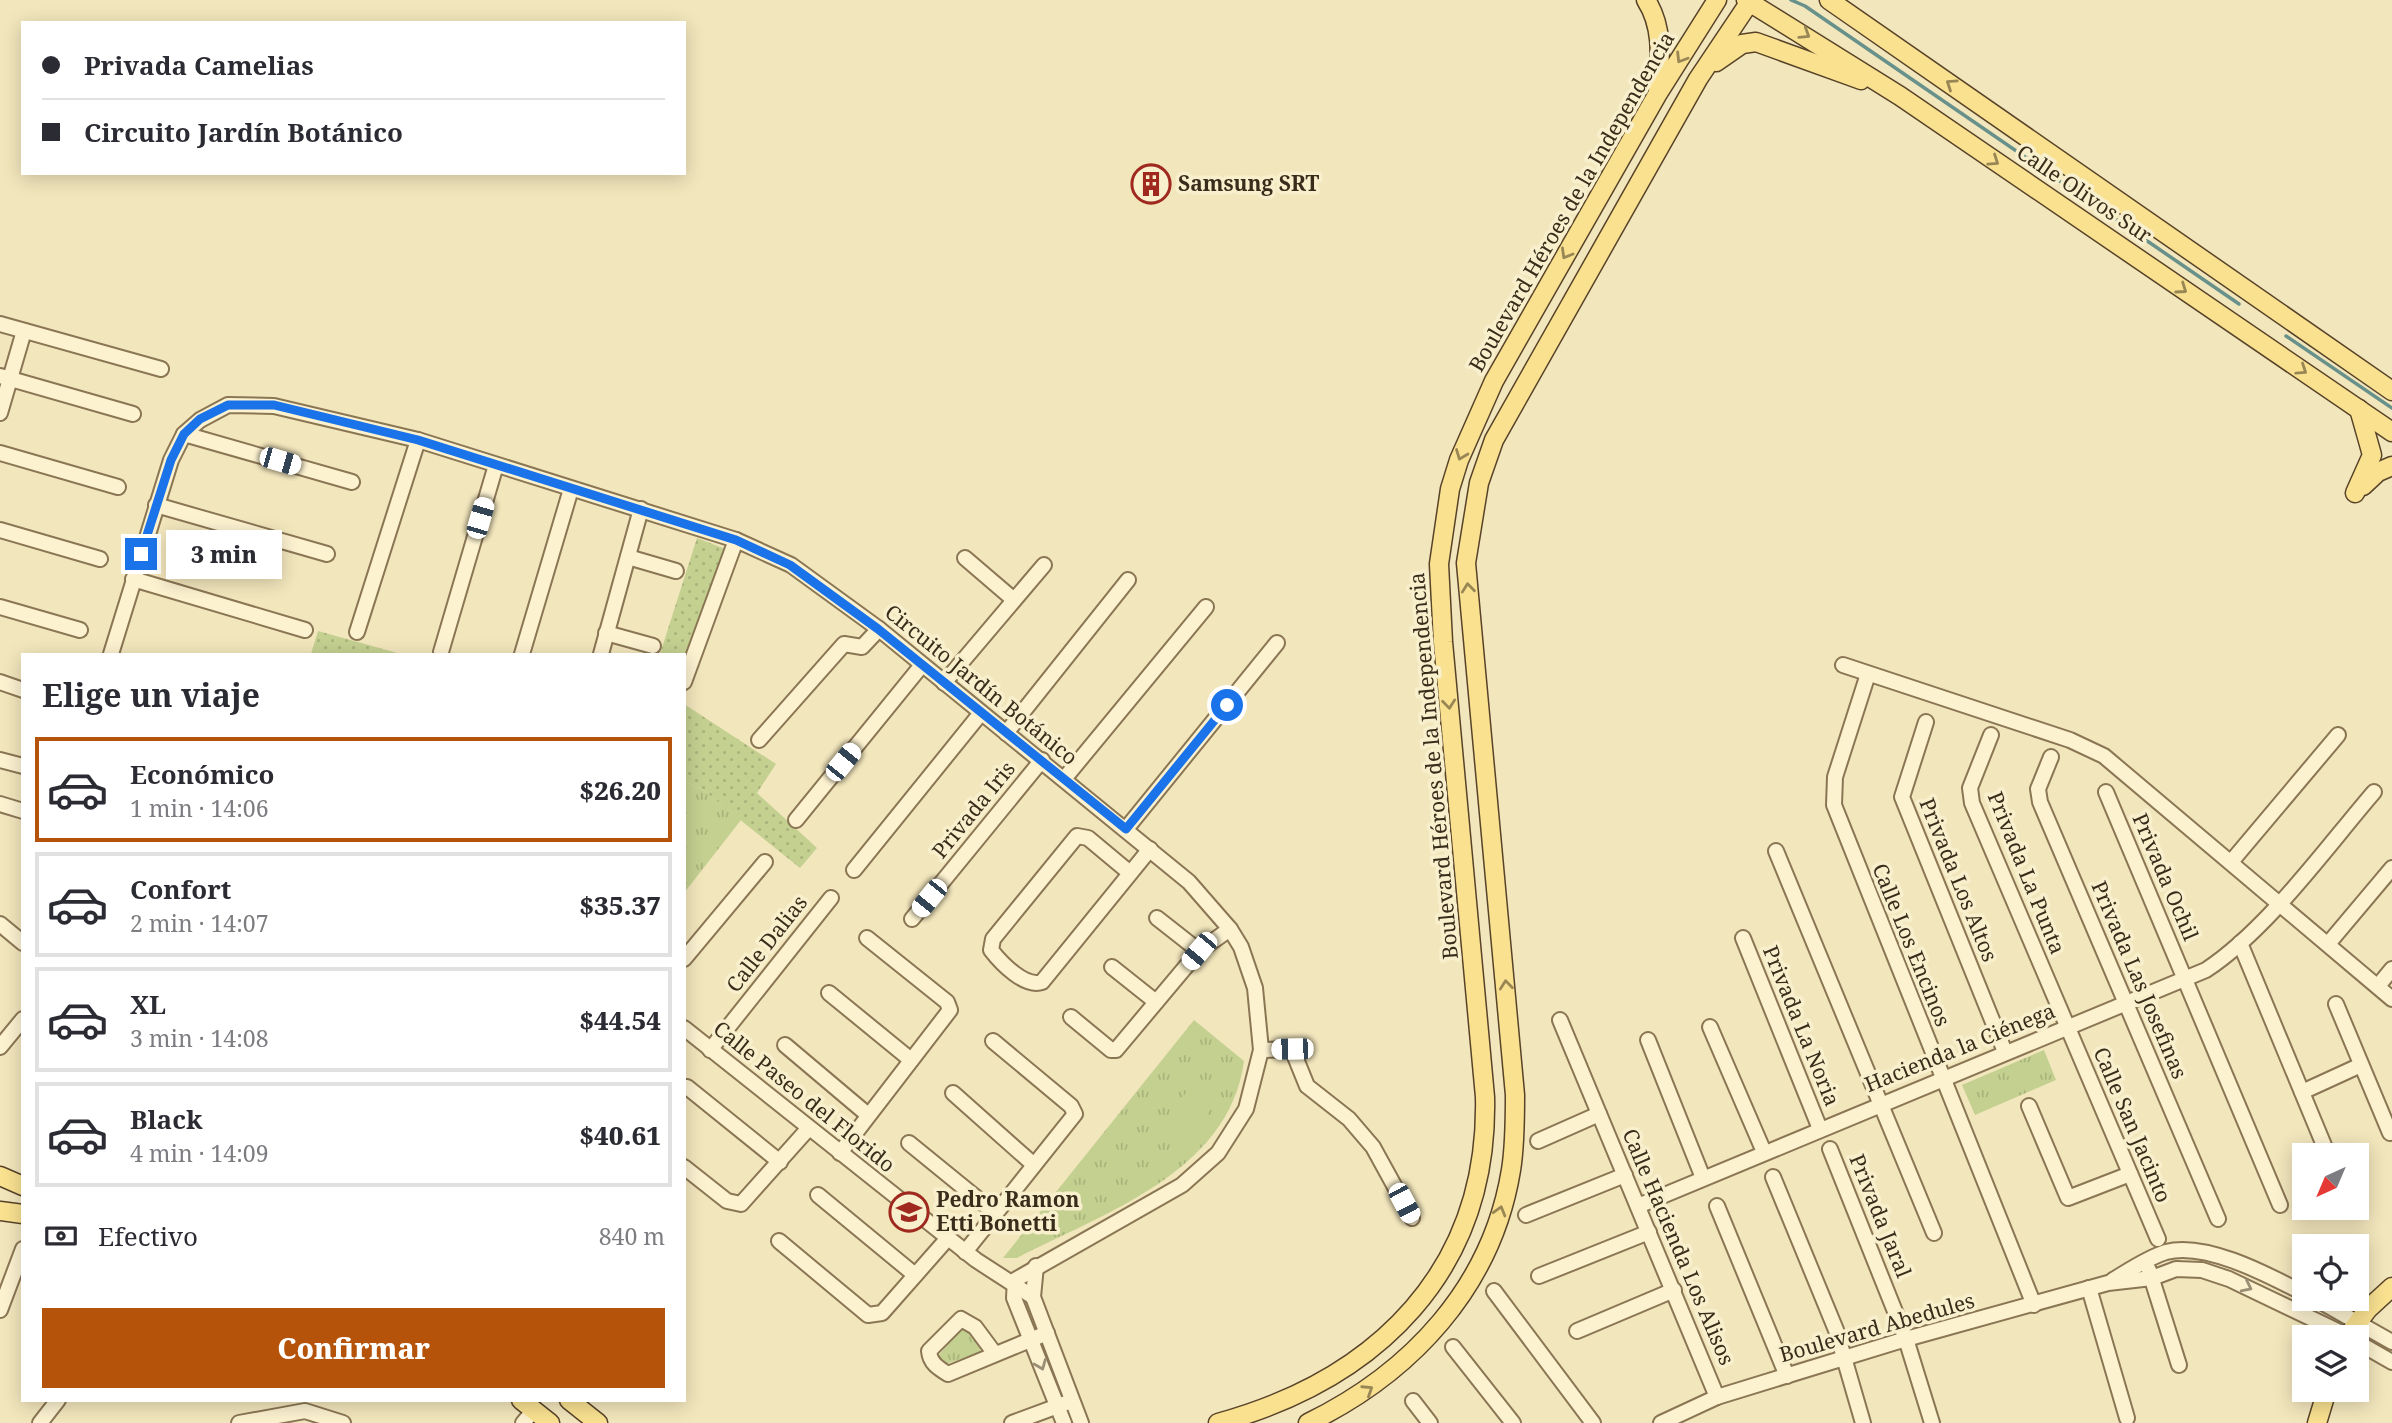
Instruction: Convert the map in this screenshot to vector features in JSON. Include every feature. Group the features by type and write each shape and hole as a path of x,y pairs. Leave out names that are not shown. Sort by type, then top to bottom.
{"main road":[{"path":"1646,0 1657,23 1660,45 1657,95"},
{"name":"Boulevard Héroes de la Independencia","path":"1218,1423 1272,1407 1308,1392 1371,1350 1401,1322 1429,1287 1469,1213 1480,1175 1486,1133 1485,1097 1443,642 1439,564 1450,489 1475,421 1528,321 1657,95 1717,0"},
{"name":"Calle Olivos Sur","path":"1829,0 2392,391"},
{"path":"1308,1423 1377,1385 1412,1355 1452,1311 1474,1276 1493,1234 1511,1171 1516,1095 1466,563 1479,483 1494,440 1698,79 1749,1"},
{"name":"Calle Olivos Sur","path":"1749,1 1900,96 2392,432"},
{"path":"1698,79 1729,51 1742,44 1756,43 1900,96"},
{"path":"2358,409 2372,455 2389,466 2355,494 2372,455"},
{"path":"1439,564 1454,612 1463,618 1472,619"},
{"path":"0,1176 21,1187"},
{"path":"0,1187 21,1188"},
{"path":"0,1211 21,1214"},
{"path":"2360,1325 2392,1287"},
{"path":"572,1402 598,1423"},
{"path":"2317,1423 2324,1402"},
{"path":"526,1411 550,1423"}],"street":[{"path":"0,324 161,369"},
{"path":"0,413 5,377 24,331"},
{"path":"5,377 132,414"},
{"name":"Circuito Jardín Botánico","path":"117,653 133,579 171,460 184,434 200,419 228,405 274,405 418,440 736,540 790,565 878,629 1189,882 1230,929 1241,947 1255,988 1261,1050 1246,1109 1218,1153 1203,1169 1157,1201 1019,1275 1012,1285"},
{"path":"184,434 352,482"},
{"path":"357,632 418,440"},
{"path":"0,453 118,488"},
{"path":"441,652 496,465"},
{"path":"522,653 571,489"},
{"path":"156,506 327,554"},
{"path":"601,653 641,509"},
{"path":"0,530 100,559"},
{"path":"686,677 736,540"},
{"path":"628,557 676,570"},
{"path":"965,558 1014,600"},
{"path":"944,683 1044,565"},
{"path":"133,579 305,629"},
{"path":"1006,733 1128,580"},
{"path":"0,607 80,630"},
{"path":"1064,779 1206,607"},
{"path":"759,740 844,644 862,647 878,629"},
{"path":"606,633 653,646"},
{"path":"1126,829 1277,643"},
{"path":"796,820 922,665"},
{"path":"1843,665 2087,747 2119,767 2392,999"},
{"name":"Calle Los Encinos","path":"1868,674 1835,777 1834,804 2034,1305"},
{"path":"0,682 21,689"},
{"path":"854,870 981,713"},
{"name":"Privada Los Altos","path":"1926,722 1902,797 2005,1052"},
{"name":"Privada La Punta","path":"1991,735 1972,781 1970,796 2068,1026"},
{"path":"2231,862 2338,735"},
{"name":"Privada Las Josefinas","path":"2051,757 2038,789 2040,802 2218,1219"},
{"path":"0,760 21,765"},
{"name":"Privada Iris","path":"912,919 1042,760"},
{"name":"Privada Ochil","path":"2106,792 2280,1205"},
{"name":"Hacienda la Ciénega","path":"1638,1206 2206,970 2240,943 2374,792"},
{"path":"0,804 21,810"},
{"path":"1130,873 1080,834 990,944 994,954 1023,978 1038,984 1150,849"},
{"path":"1776,850 1934,1233"},
{"path":"686,957 765,862"},
{"path":"2328,944 2392,868"},
{"name":"Calle Dalias","path":"710,1050 831,898"},
{"path":"1157,918 1199,951"},
{"path":"1,926 21,941"},
{"path":"1071,1017 1111,1050 1116,1050 1199,951 1230,929"},
{"path":"839,1153 950,1008 867,938"},
{"name":"Privada La Noria","path":"1744,938 1820,1129"},
{"path":"2240,943 2323,1143"},
{"path":"1112,967 1156,1002"},
{"path":"2378,986 2392,969"},
{"path":"829,993 911,1060"},
{"path":"2336,1004 2390,1133"},
{"name":"Calle Hacienda Los Alisos","path":"1560,1020 1717,1397"},
{"path":"0,1047 21,1021"},
{"name":"Calle San Jacinto","path":"2068,1026 2158,1239"},
{"path":"1710,1027 1764,1152"},
{"name":"Calle Paseo del Florido","path":"686,1030 965,1252 1033,1297"},
{"path":"1648,1040 1703,1178"},
{"path":"965,1252 1075,1111 993,1041"},
{"path":"785,1045 868,1115"},
{"path":"1261,1050 1292,1049 1307,1086 1349,1119 1373,1147 1412,1218"},
{"path":"2302,1092 2361,1065"},
{"path":"687,1087 780,1162"},
{"path":"953,1093 1034,1165"},
{"path":"2029,1106 2068,1198 2130,1174"},
{"path":"1538,1140 1599,1114"},
{"path":"686,1168 735,1205 741,1204 808,1129"},
{"path":"909,1143 995,1213"},
{"name":"Privada Jaral","path":"1830,1149 1906,1339 1932,1423"},
{"path":"1526,1215 1625,1174"},
{"path":"1773,1177 1829,1309 1863,1423"},
{"path":"818,1195 915,1275"},
{"path":"1717,1206 1787,1376"},
{"path":"1539,1276 1649,1232"},
{"path":"779,1241 868,1314 875,1316 882,1313 948,1238"},
{"name":"Boulevard Abedules","path":"2109,1283 2146,1261 2176,1250 2214,1255 2250,1266 2292,1287"},
{"path":"0,1310 21,1254"},
{"path":"2146,1261 2179,1365"},
{"path":"1036,1266 1033,1297 1081,1423"},
{"name":"Boulevard Abedules","path":"1661,1423 1717,1397 1906,1339 2089,1288 2152,1278 2176,1269 2202,1270 2229,1279 2332,1325"},
{"path":"1012,1285 1014,1298 1064,1423"},
{"path":"2089,1288 2127,1418"},
{"path":"1577,1331 1674,1290"},
{"path":"1494,1291 1593,1423"},
{"path":"2328,1311 2342,1325"},
{"path":"995,1354 975,1327 961,1319 929,1351 937,1368 948,1374 1047,1333"},
{"path":"2369,1337 2392,1342"},
{"path":"2369,1346 2392,1362"},
{"path":"1453,1347 1513,1423"},
{"path":"1012,1423 1074,1401"},
{"path":"1413,1401 1430,1423"},
{"path":"40,1423 56,1402"},
{"path":"239,1423 305,1411 343,1423"}],"green space":[{"path":"697,538 728,550 686,691 686,653 660,653"},
{"path":"318,631 397,653 311,653"},
{"path":"686,705 776,764 757,793 817,848 800,868 703,790 686,782"},
{"path":"686,782 703,790 741,820 686,890"},
{"path":"1194,1020 1244,1061 1233,1100 1214,1133 1188,1161 1157,1185 1087,1224 1017,1258 1003,1258"},
{"path":"2044,1050 2056,1080 1975,1115 1962,1085"},
{"path":"2026,1064 2035,1083 2016,1092 2007,1073"},
{"path":"1193,1084 1216,1103 1184,1141 1162,1123"},
{"path":"964,1325 977,1340 981,1352 943,1365 938,1356"}],"waterway":[{"path":"1791,0 1805,6 2239,304"},
{"path":"2286,336 2392,408"}],"place":[{"name":"Samsung SRT","path":"1151,184"},
{"name":"Pedro Ramon Etti Bonetti","path":"909,1212"}],"route":[{"path":"141,554 171,460 184,434 200,419 228,405 274,405 418,440 641,509 736,540 790,565 878,629 1126,829 1227,705"}]}
